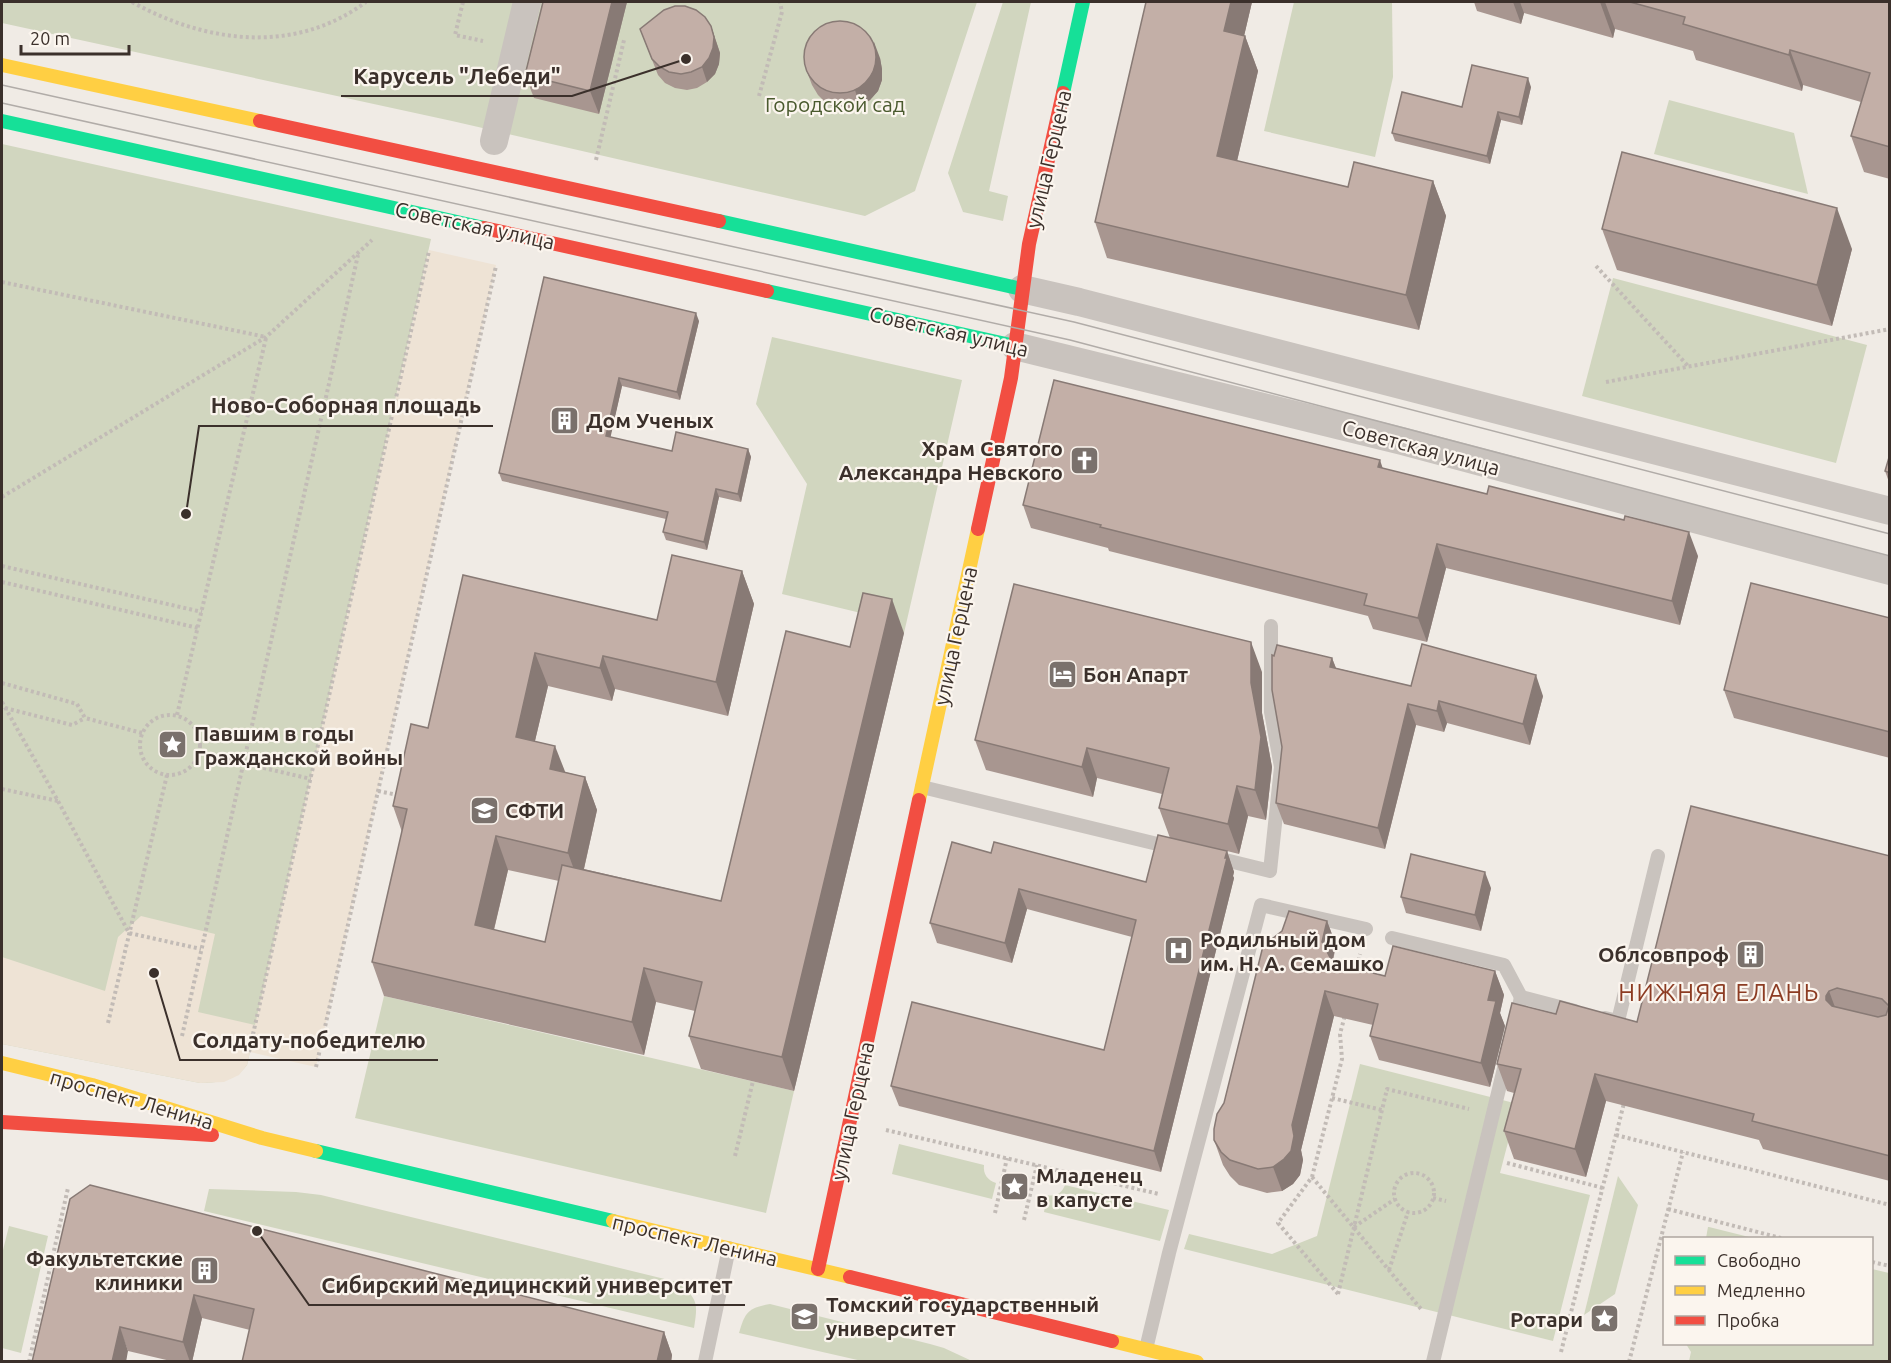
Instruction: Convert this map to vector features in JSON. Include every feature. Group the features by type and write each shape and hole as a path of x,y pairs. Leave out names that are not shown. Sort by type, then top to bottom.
{"street":[{"path":"494,141 527,2"},
{"name":"улица Герцена","path":"818,1269 1005,408 1033,226 1083,2"},
{"path":"2,65 488,170 1113,310 1890,511"},
{"name":"Советская улица","path":"2,121 1015,346 1402,441 1890,571"},
{"name":"проспект Ленина","path":"2,1063 93,1084 262,1138 818,1269 1197,1362"},
{"name":"проспект Ленина","path":"2,1122 262,1138"}],"lane":[{"path":"922,787 1270,871 1281,767 1271,712 1271,626"},
{"path":"1521,998 1617,1021 1658,856"},
{"path":"1146,1349 1261,905 1366,930"},
{"path":"1392,938 1504,965 1521,998 1514,1029"},
{"path":"1433,1362 1508,1051"},
{"path":"705,1362 729,1248"}],"path":[{"path":"132,2 154,14 189,27 228,35 260,37 288,36 320,28 366,2"},
{"path":"463,2 455,35 516,49"},
{"path":"759,96 782,12 780,2"},
{"path":"595,164 624,40"},
{"path":"2,497 266,337 375,238"},
{"path":"249,1052 429,250"},
{"path":"182,1036 358,255"},
{"path":"316,1067 496,265"},
{"path":"1596,266 1688,366"},
{"path":"2,282 266,337"},
{"path":"1606,382 1890,328"},
{"path":"177,715 266,337"},
{"path":"2,566 202,612"},
{"path":"2,582 198,628"},
{"path":"2,683 77,704 85,718"},
{"path":"2,702 129,933 201,949"},
{"path":"5,708 72,725 85,718 142,733"},
{"path":"169,714 186,719 198,734 200,743 195,762 188,770 178,774 158,773 150,768 140,752 139,742 142,733 152,719 169,714"},
{"path":"199,753 311,779"},
{"path":"108,1023 167,775"},
{"path":"2,789 58,801"},
{"path":"378,791 405,796"},
{"path":"1354,976 1366,930"},
{"path":"1346,1011 1340,1034 1342,1059 1312,1177 1278,1223 1338,1294 1387,1089 1493,1115"},
{"path":"735,1156 753,1081"},
{"path":"1332,1098 1382,1110"},
{"path":"1561,1353 1624,1102"},
{"path":"886,1130 1183,1199"},
{"path":"1616,1135 1890,1204"},
{"path":"1629,1362 1683,1152"},
{"path":"1483,1156 1603,1188"},
{"path":"995,1213 1007,1158"},
{"path":"1024,1220 1037,1165"},
{"path":"1417,1173 1429,1180 1434,1191 1430,1203 1421,1211 1408,1212 1395,1199 1395,1186 1404,1176 1417,1173"},
{"path":"1312,1177 1422,1310"},
{"path":"28,1362 68,1188"},
{"path":"1353,1227 1395,1199"},
{"path":"1668,1209 1773,1237"},
{"path":"1389,1271 1408,1212"},
{"path":"1873,1262 1890,1266"}],"green space":[{"name":"Городской сад","path":"2,2 977,2 915,191 865,216 452,121 2,23"},
{"path":"1003,2 1031,2 989,191 1008,196 1003,221 963,212 948,173"},
{"path":"1294,2 1392,2 1393,77 1375,157 1264,131"},
{"path":"1669,100 1794,133 1808,194 1654,154"},
{"path":"2,144 431,239 247,1065 237,1075 226,1080 200,1083 2,1044"},
{"path":"1613,278 1867,345 1836,463 1582,396"},
{"path":"772,337 962,380 904,633 898,631 890,620 782,594 807,484 756,404"},
{"path":"384,996 794,1091 766,1213 355,1118"},
{"path":"1360,1064 1518,1104 1500,1173 1590,1195 1553,1341 1184,1249 1189,1234 1272,1254 1317,1236"},
{"path":"899,1144 984,1165 986,1176 996,1183 992,1199 892,1174"},
{"path":"1618,1176 1638,1205 1615,1294 1584,1315"},
{"path":"1065,1185 1169,1210 1160,1241 1044,1212 1047,1195 1058,1194"},
{"path":"209,1189 321,1195 677,1282 693,1297 695,1302 694,1328 204,1211"},
{"path":"9,1226 48,1236 21,1353 2,1348 2,1254"},
{"path":"1709,1227 1749,1237 1706,1237"},
{"path":"1873,1269 1889,1273 1889,1361 1689,1361 1691,1352 1687,1345 1873,1345"},
{"path":"770,1304 930,1344 972,1361 862,1361 739,1333 743,1320 752,1309"}],"shaded area":[{"path":"429,250 496,265 316,1067 250,1052 247,1065 239,1075 224,1082 200,1083 2,1044 2,957 105,991 118,937 141,916 215,934 198,1012 255,1025"}],"building":[{"path":"543,2 612,2 590,91 525,75"},
{"path":"1146,2 1231,2 1224,31 1245,36 1217,156 1348,187 1354,162 1433,181 1406,295 1095,222"},
{"path":"1630,2 1890,2 1890,147 1851,136 1870,73 1790,50 1789,55 1683,24 1685,17"},
{"path":"675,6 685,6 696,10 705,17 714,37 709,58 702,67 681,74 669,72 652,59 640,29 664,10"},
{"path":"840,21 854,24 866,31 873,43 876,57 873,71 866,83 854,90 840,93 826,90 814,83 807,71 804,57 807,43 814,31 826,24"},
{"path":"1472,65 1528,78 1519,117 1498,112 1487,156 1392,133 1402,92 1462,107"},
{"path":"1622,152 1837,208 1817,285 1602,229"},
{"name":"Дом Ученых","path":"544,277 696,313 677,392 619,378 606,436 672,451 676,432 748,449 738,494 716,489 704,542 663,532 668,512 499,473"},
{"path":"1054,380 1380,460 1378,467 1487,494 1489,486 1624,520 1625,516 1689,532 1672,601 1437,544 1418,618 1364,605 1367,594 1100,527 1101,525 1023,505"},
{"path":"1890,454 1890,473 1885,471"},
{"path":"672,555 742,571 716,682 603,656 600,668 535,653 516,737 555,746 550,769 585,777 568,853 496,836 475,925 545,942 562,865 721,901 786,631 850,647 863,593 892,599 782,1057 689,1036 702,982 644,968 632,1022 372,962 407,809 393,806 411,724 428,728 463,575 657,620"},
{"path":"1751,583 1890,618 1890,732 1724,690"},
{"path":"1014,584 1251,642 1251,683 1261,737 1255,790 1237,786 1228,824 1159,808 1169,768 1087,748 1082,767 975,740"},
{"path":"1422,644 1536,675 1523,724 1439,701 1437,711 1408,704 1378,828 1276,803 1282,747 1272,690 1272,655 1274,656 1277,645 1332,658 1330,667 1411,686"},
{"path":"1691,806 1890,856 1890,1156 1752,1121 1754,1114 1595,1074 1575,1149 1504,1131 1521,1069 1497,1064 1512,1003 1556,1014 1560,1001 1637,1022","holes":["1837,988 1882,999 1889,1006 1886,1015 1878,1017 1832,1006 1826,1000 1826,996 1829,991"]},
{"name":"Родильный дом им. Н. А. Семашко","path":"1158,835 1227,851 1225,858 1227,858 1154,1151 891,1086 912,1002 1104,1050 1136,920 1019,889 1005,943 930,923 952,842 991,853 994,842 1146,882"},
{"path":"1411,854 1485,872 1475,915 1401,897"},
{"path":"1289,911 1327,921 1322,942 1333,963 1385,976 1393,946 1495,971 1488,1000 1496,1001 1481,1063 1370,1036 1378,1004 1325,991 1292,1125 1294,1136 1291,1151 1273,1167 1258,1169 1230,1160 1221,1152 1214,1140 1214,1129 1217,1114 1224,1103 1263,946 1282,931"},
{"name":"Факультетские клиники","path":"90,1185 664,1332 657,1362 242,1362 254,1309 194,1295 183,1342 120,1327 112,1362 32,1362 70,1199"}],"tram line":[{"path":"2,85 1074,322 1890,534"},
{"path":"2,103 1070,340 1890,556"}],"traffic: fast":[{"path":"1063,93 1083,2"},
{"path":"2,121 484,228"},
{"path":"719,221 1022,289"},
{"path":"767,291 1015,346"},
{"path":"316,1151 613,1221"}],"traffic: slow":[{"path":"2,65 260,121"},
{"path":"919,800 978,529"},
{"path":"2,1063 92,1085 262,1138 316,1151"},
{"path":"613,1221 850,1277"},
{"path":"1112,1341 1197,1362"}],"traffic: jam":[{"path":"978,529 1011,378 1029,244 1063,93"},
{"path":"260,121 719,221"},
{"path":"484,228 767,291"},
{"path":"818,1269 919,800"},
{"path":"2,1122 212,1135"},
{"path":"850,1277 1112,1341"}],"place":[{"name":"Карусель \"Лебеди\"","path":"686,59"},
{"name":"Дом Ученых","path":"565,420"},
{"name":"Храм Святого Александра Невского","path":"1084,460"},
{"name":"Ново-Соборная площадь","path":"186,514"},
{"name":"Бон Апарт","path":"1062,674"},
{"name":"Павшим в годы Гражданской войны","path":"173,745"},
{"name":"СФТИ","path":"484,810"},
{"name":"Родильный дом им. Н. А. Семашко","path":"1179,951"},
{"name":"Облсовпроф","path":"1750,954"},
{"name":"Солдату-победителю","path":"154,973"},
{"name":"Младенец в капусте","path":"1015,1187"},
{"name":"Сибирский медицинский университет","path":"257,1231"},
{"name":"Факультетские клиники","path":"204,1270"},
{"name":"Томский государственный университет","path":"805,1316"},
{"name":"Ротари","path":"1604,1319"}],"district":[{"name":"НИЖНЯЯ ЕЛАНЬ","path":"1719,992"}]}
